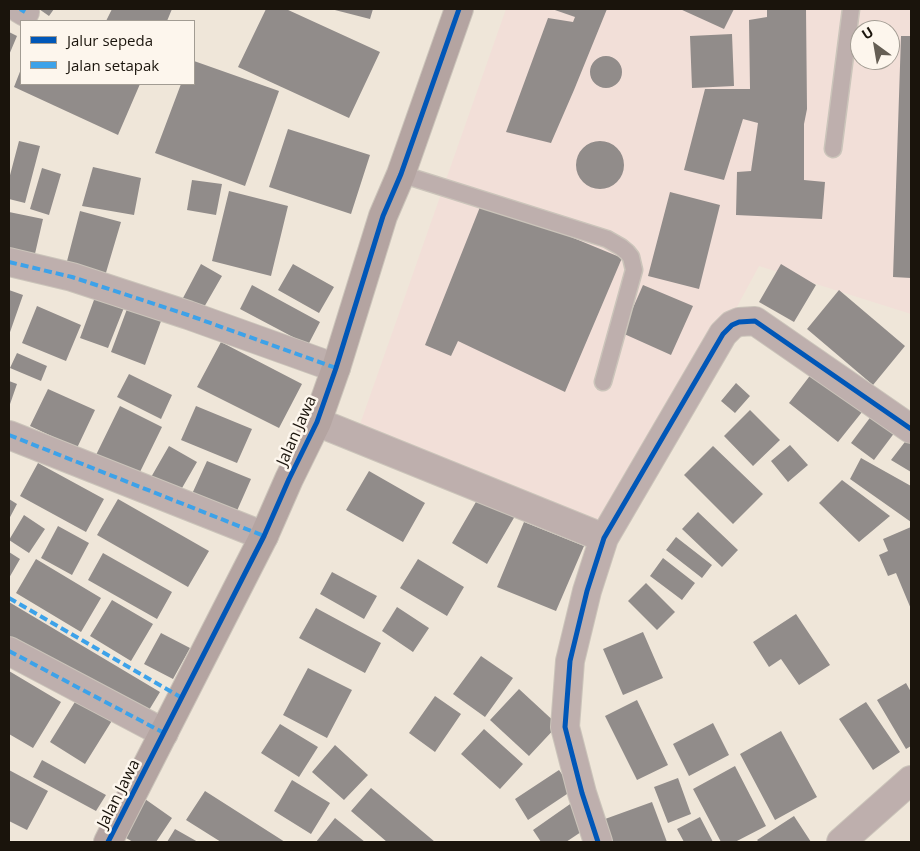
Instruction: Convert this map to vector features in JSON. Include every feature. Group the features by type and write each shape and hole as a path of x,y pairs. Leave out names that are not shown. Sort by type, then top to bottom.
{"street":[{"name":"Jalan Jawa","path":"108,842 264,536 289,478 317,422 336,368 383,216 401,174 459,9"},
{"path":"9,262 72,277 188,314 336,368"},
{"path":"598,842 582,793 565,727 570,661 587,591 604,538 723,334 732,325 740,322 749,320 759,323 911,429"},
{"path":"317,422 604,538"},
{"path":"9,435 264,536"},
{"path":"9,651 164,733"},
{"path":"841,842 911,780"}],"lane":[{"path":"832,149 851,9"},
{"path":"401,174 608,239 621,246 627,252 631,257 634,270 603,382"}],"shaded area":[{"path":"506,9 911,9 911,314 759,266 618,528 358,430"}],"building":[{"path":"39,9 54,9 49,16"},
{"path":"112,9 172,9 167,20 106,20"},
{"path":"266,9 286,9 380,52 349,118 238,67"},
{"path":"331,9 373,9 370,19"},
{"path":"552,9 607,9 551,143 506,132 548,18 573,22 575,17"},
{"path":"680,9 734,9 724,29"},
{"path":"767,9 806,9 807,109 804,124 804,180 825,182 822,219 736,215 737,172 751,171 758,123 743,119 724,180 684,170 705,89 750,89 749,20 767,17"},
{"path":"9,32 17,36 9,55"},
{"path":"732,34 734,86 692,88 690,36"},
{"path":"901,36 911,36 911,278 893,277"},
{"path":"606,56 612,57 617,61 621,66 621,78 617,83 612,87 606,88 600,87 595,83 591,78 590,72 591,66 595,61 600,57"},
{"path":"195,61 279,91 245,186 155,153 181,85 195,85"},
{"path":"20,72 20,85 140,85 118,135 14,87"},
{"path":"288,129 370,155 351,214 269,187"},
{"path":"19,141 40,146 25,203 9,199 9,179"},
{"path":"595,141 605,141 614,145 620,151 624,165 620,179 614,185 605,189 595,189 586,185 580,179 576,170 576,160 580,151 586,145"},
{"path":"93,167 141,178 134,215 82,206"},
{"path":"42,168 61,174 49,215 30,209"},
{"path":"192,180 222,184 216,215 187,210"},
{"path":"229,191 288,206 271,276 212,261"},
{"path":"670,192 720,205 699,289 648,276"},
{"path":"482,202 622,258 565,392 458,341 451,356 425,345"},
{"path":"80,211 121,222 105,276 66,265"},
{"path":"9,212 43,219 34,258 9,252"},
{"path":"201,264 222,276 203,309 183,298"},
{"path":"293,264 334,287 319,313 278,290"},
{"path":"781,264 816,285 794,322 759,302"},
{"path":"252,285 320,322 308,345 240,309"},
{"path":"643,285 693,306 671,355 622,333"},
{"path":"98,289 127,300 108,348 80,338"},
{"path":"9,290 23,295 9,335"},
{"path":"839,290 905,346 873,385 807,329"},
{"path":"130,301 164,313 145,365 111,352"},
{"path":"37,306 81,325 66,361 22,343"},
{"path":"221,342 302,384 279,428 197,387"},
{"path":"17,353 47,366 41,381 10,368"},
{"path":"812,373 862,412 838,442 789,403"},
{"path":"129,374 172,395 161,419 117,397"},
{"path":"9,381 17,384 9,407"},
{"path":"736,383 750,396 735,413 721,401"},
{"path":"48,389 95,410 77,448 30,426"},
{"path":"120,406 162,427 138,476 96,455"},
{"path":"196,406 252,429 237,463 181,440"},
{"path":"750,410 780,440 753,466 724,436"},
{"path":"872,415 895,432 874,460 851,443"},
{"path":"911,434 911,472 891,460"},
{"path":"790,445 808,465 788,482 771,461"},
{"path":"169,446 197,462 178,495 150,479"},
{"path":"713,446 763,494 733,524 684,475"},
{"path":"861,458 911,486 911,522 850,479"},
{"path":"207,461 251,479 236,513 192,494"},
{"path":"38,463 104,499 86,532 20,496"},
{"path":"369,471 425,503 403,542 346,510"},
{"path":"842,480 890,516 859,542 819,503"},
{"path":"480,495 515,516 487,564 452,543"},
{"path":"9,499 17,504 9,519"},
{"path":"118,499 209,551 188,587 97,535"},
{"path":"698,512 738,550 722,567 682,529"},
{"path":"24,515 45,529 29,553 9,540"},
{"path":"524,522 584,546 556,611 497,587"},
{"path":"58,526 89,543 72,575 41,558"},
{"path":"911,527 911,609 896,573 888,576 879,555 888,551 883,539"},
{"path":"676,537 712,565 702,578 666,550"},
{"path":"9,552 20,559 9,578"},
{"path":"103,553 172,592 157,619 88,580"},
{"path":"663,558 695,583 682,600 650,576"},
{"path":"36,559 101,598 81,632 16,593"},
{"path":"418,559 464,587 447,616 400,588"},
{"path":"332,572 377,596 364,619 320,594"},
{"path":"646,583 675,612 657,630 628,601"},
{"path":"112,600 153,624 131,661 90,636"},
{"path":"9,602 160,692 143,720 9,641"},
{"path":"397,607 429,628 413,652 382,631"},
{"path":"316,608 381,643 365,673 299,638"},
{"path":"796,614 830,665 799,685 781,659 769,667 753,642"},
{"path":"643,632 663,678 623,695 603,649"},
{"path":"161,633 190,648 173,679 144,664"},
{"path":"481,656 513,678 485,717 453,694"},
{"path":"308,668 352,690 327,738 283,715"},
{"path":"9,671 61,702 33,748 9,734"},
{"path":"906,683 911,692 911,746 906,749 877,700"},
{"path":"519,689 558,725 529,756 490,720"},
{"path":"435,696 461,714 435,752 409,733"},
{"path":"78,697 113,719 85,764 50,742"},
{"path":"637,700 668,765 637,780 605,716"},
{"path":"866,702 900,752 873,770 839,719"},
{"path":"713,723 729,755 689,776 673,744"},
{"path":"280,724 318,747 299,777 261,753"},
{"path":"484,729 523,764 500,789 461,754"},
{"path":"781,731 817,797 775,820 740,754"},
{"path":"335,745 368,775 344,800 312,772"},
{"path":"42,760 106,795 96,811 33,777"},
{"path":"735,766 766,826 735,842 721,842 693,789"},
{"path":"9,770 48,791 27,830 9,821"},
{"path":"559,770 573,790 528,820 515,799"},
{"path":"678,778 691,814 668,823 654,787"},
{"path":"292,780 330,803 311,834 274,811"},
{"path":"371,788 435,842 387,842 351,811"},
{"path":"205,791 285,842 221,842 186,820"},
{"path":"145,799 172,818 156,842 133,842 121,835"},
{"path":"573,802 590,826 566,842 541,842 533,830"},
{"path":"652,802 667,842 613,842 605,819"},
{"path":"794,816 811,842 759,842 757,840"},
{"path":"700,817 713,842 684,842 677,829"},
{"path":"335,818 365,842 316,842"},
{"path":"175,829 198,842 167,842"}],"marked path":[{"path":"20,9 25,12"},
{"path":"9,262 72,277 188,315 336,368"},
{"path":"9,435 264,536"},
{"path":"9,598 182,698"},
{"path":"9,651 164,733"}],"cycle path":[{"path":"108,842 264,536 317,422 336,368 383,216 401,174 459,9"},
{"path":"598,842 582,793 565,727 570,661 587,591 604,538 723,334 732,325 739,322 755,321 911,429"}]}
